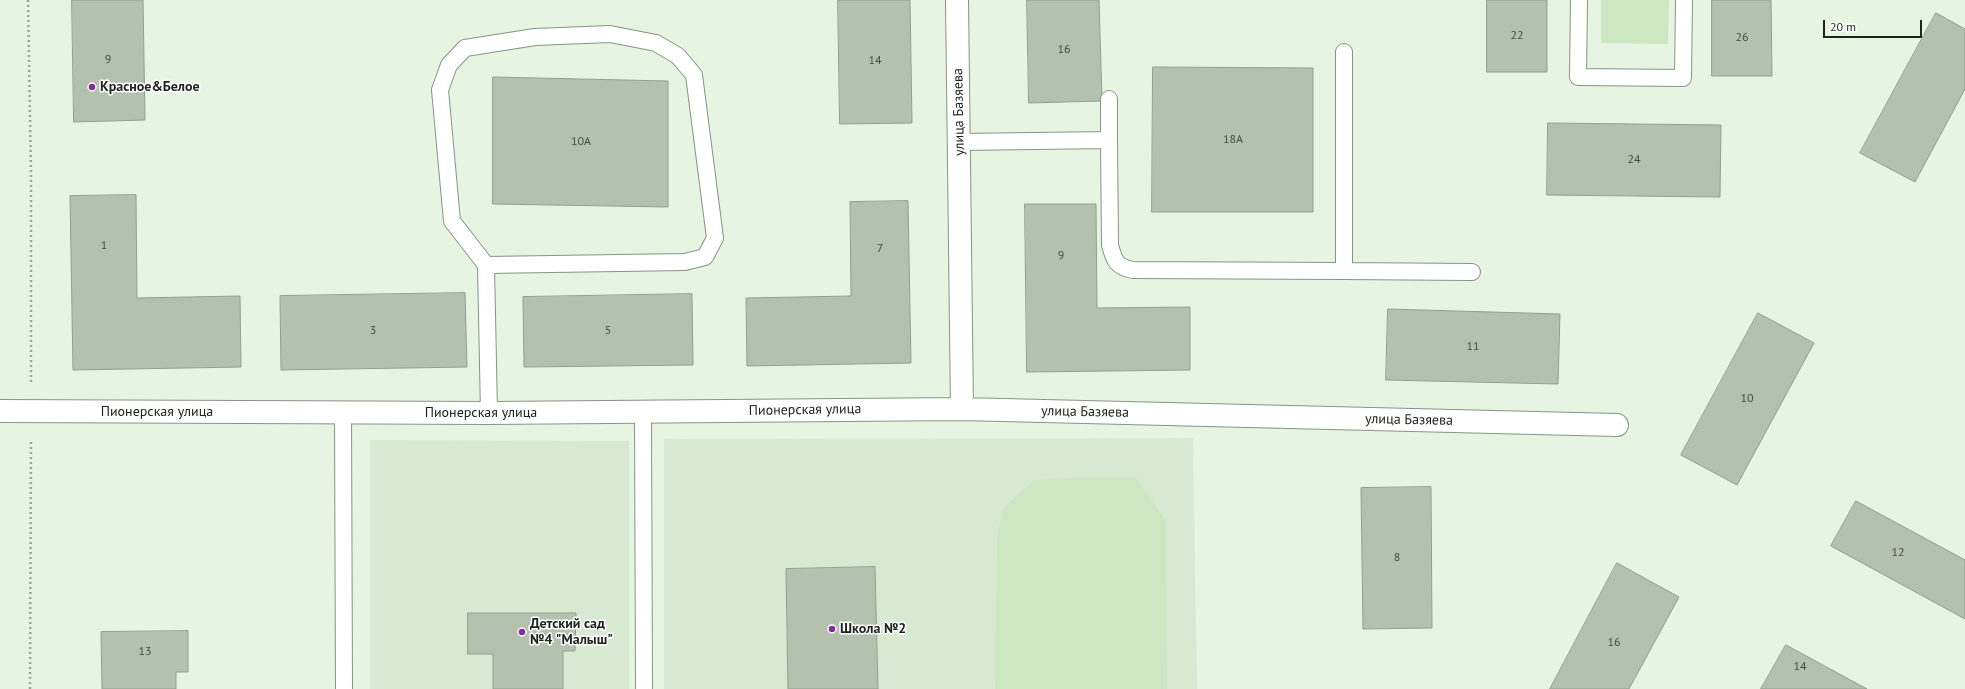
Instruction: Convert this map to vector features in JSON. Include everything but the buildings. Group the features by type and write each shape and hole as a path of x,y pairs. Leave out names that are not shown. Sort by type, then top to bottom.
{"street":[{"name":"улица Базяева","path":"957,0 962,409 1617,425"},
{"name":"Пионерская улица","path":"0,411 489,413 962,409"}],"lane":[{"path":"1579,0 1578,78 1683,78 1684,0"},
{"path":"486,265 685,262 705,257 715,238 694,75 678,56 656,42 610,34 535,37 465,48 449,65 440,90 452,222 486,265 489,413"},
{"path":"1344,52 1344,271"},
{"path":"1109,99 1110,245 1114,259 1122,269 1472,272"},
{"path":"959,142 1109,140"},
{"path":"643,412 644,689"},
{"path":"343,413 344,689"}],"path":[{"path":"28,0 31,187"}],"shaded area":[{"path":"1601,0 1669,0 1668,44 1601,43"},
{"path":"1193,438 1197,689 664,689 664,439"},
{"path":"370,440 629,441 629,689 370,689"},
{"path":"1089,477 1136,478 1166,520 1167,689 995,689 997,536 1004,507 1034,480"}],"place":[{"name":"Красное&Белое","path":"92,87"},
{"name":"Школа №2","path":"832,629"},
{"name":"Детский сад №4 \"Малыш\"","path":"522,632"}]}
